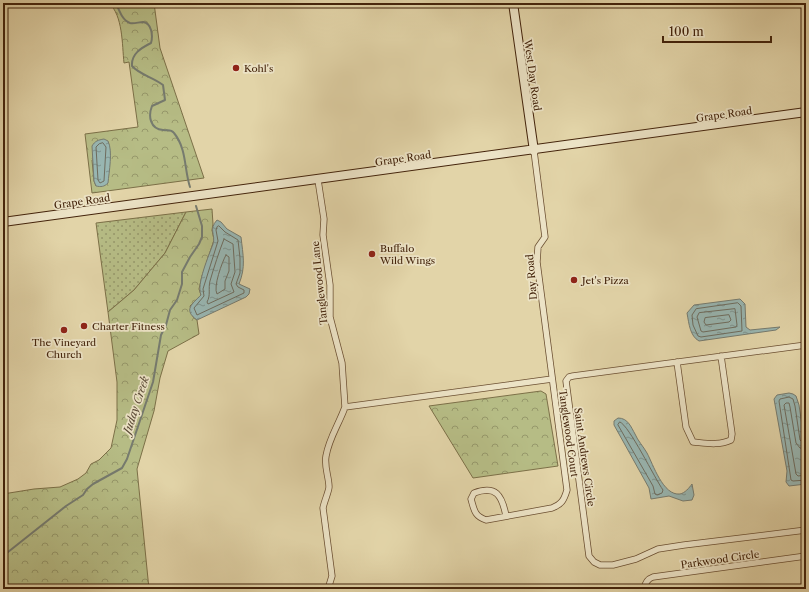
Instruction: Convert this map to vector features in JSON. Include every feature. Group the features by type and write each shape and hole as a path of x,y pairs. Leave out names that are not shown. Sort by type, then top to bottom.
{"main road":[{"name":"West Day Road","path":"513,3 534,151"},
{"name":"Grape Road","path":"3,222 534,151 806,112"}],"street":[{"name":"Day Road","path":"534,151 545,236 538,247 537,262 552,379"},
{"name":"Tanglewood Lane","path":"318,180 324,219 323,235 330,285 330,317 342,363 345,407 330,440 326,458 329,488 323,508 332,576 328,589"},
{"name":"Saint Andrews Circle","path":"806,345 573,376 569,377 566,381 589,556 594,562 600,565 612,565 636,559 658,549 806,530"},
{"path":"677,362 686,427 693,442 710,444 726,442 731,440 732,434 721,356"},
{"path":"345,407 552,379"},
{"name":"Tanglewood Court","path":"506,516 504,506 498,494 492,490 474,493 471,499 474,511 479,518 486,520 552,508 561,504 565,499 567,490 566,479 552,379"},
{"name":"Parkwood Circle","path":"644,589 648,580 653,577 806,556"}],"green space":[{"path":"109,3 154,3 160,48 204,178 92,193 85,134 138,127 129,62 124,63 121,31 114,9","holes":["110,154 109,163 96,186 94,181 92,160"]},
{"path":"212,209 212,230 214,240 202,276 199,289 201,295 190,306 193,317 197,320 199,334 168,351 160,378 154,411 137,469 149,589 3,589 3,494 60,487 78,479 86,473 91,464 99,460 111,448 117,420 117,382 108,312 134,290 165,253 186,212"},
{"path":"186,212 165,253 134,290 108,312 96,223"},
{"path":"541,391 546,394 558,466 473,478 429,406"}],"water":[{"path":"104,139 108,141 109,145 110,168 108,183 99,187 96,186 94,181 92,146 97,141"},
{"path":"217,220 227,229 241,237 243,272 239,284 250,289 249,294 246,297 197,320 190,313 190,307 201,295 200,284 214,241 213,227"},
{"path":"740,299 745,304 746,327 750,330 780,327 776,330 699,341 696,339 690,329 687,313 694,305"},
{"path":"789,393 796,396 799,405 806,453 806,484 789,486 786,482 787,471 774,399 777,395"},
{"path":"618,418 627,421 647,453 664,485 674,493 680,494 688,489 692,484 694,495 692,500 683,501 669,496 651,499 649,488 614,425 614,421"}],"waterway":[{"name":"Juday Creek","path":"116,3 127,22 143,22 150,27 152,34 151,43 140,49 135,55 132,66 139,72 163,85 165,100 152,106 150,118 155,127 172,131 178,139 183,152 190,187"},
{"name":"Juday Creek","path":"3,556 66,506 83,495 93,484 122,468 127,459 153,382 161,335 166,325 170,310 177,300 182,284 182,272 202,237 202,226 196,206"}],"place":[{"name":"Kohl's","path":"236,68"},
{"name":"Buffalo Wild Wings","path":"372,254"},
{"name":"Jet's Pizza","path":"574,280"},
{"name":"Charter Fitness","path":"84,326"},
{"name":"The Vineyard Church","path":"64,330"}]}
